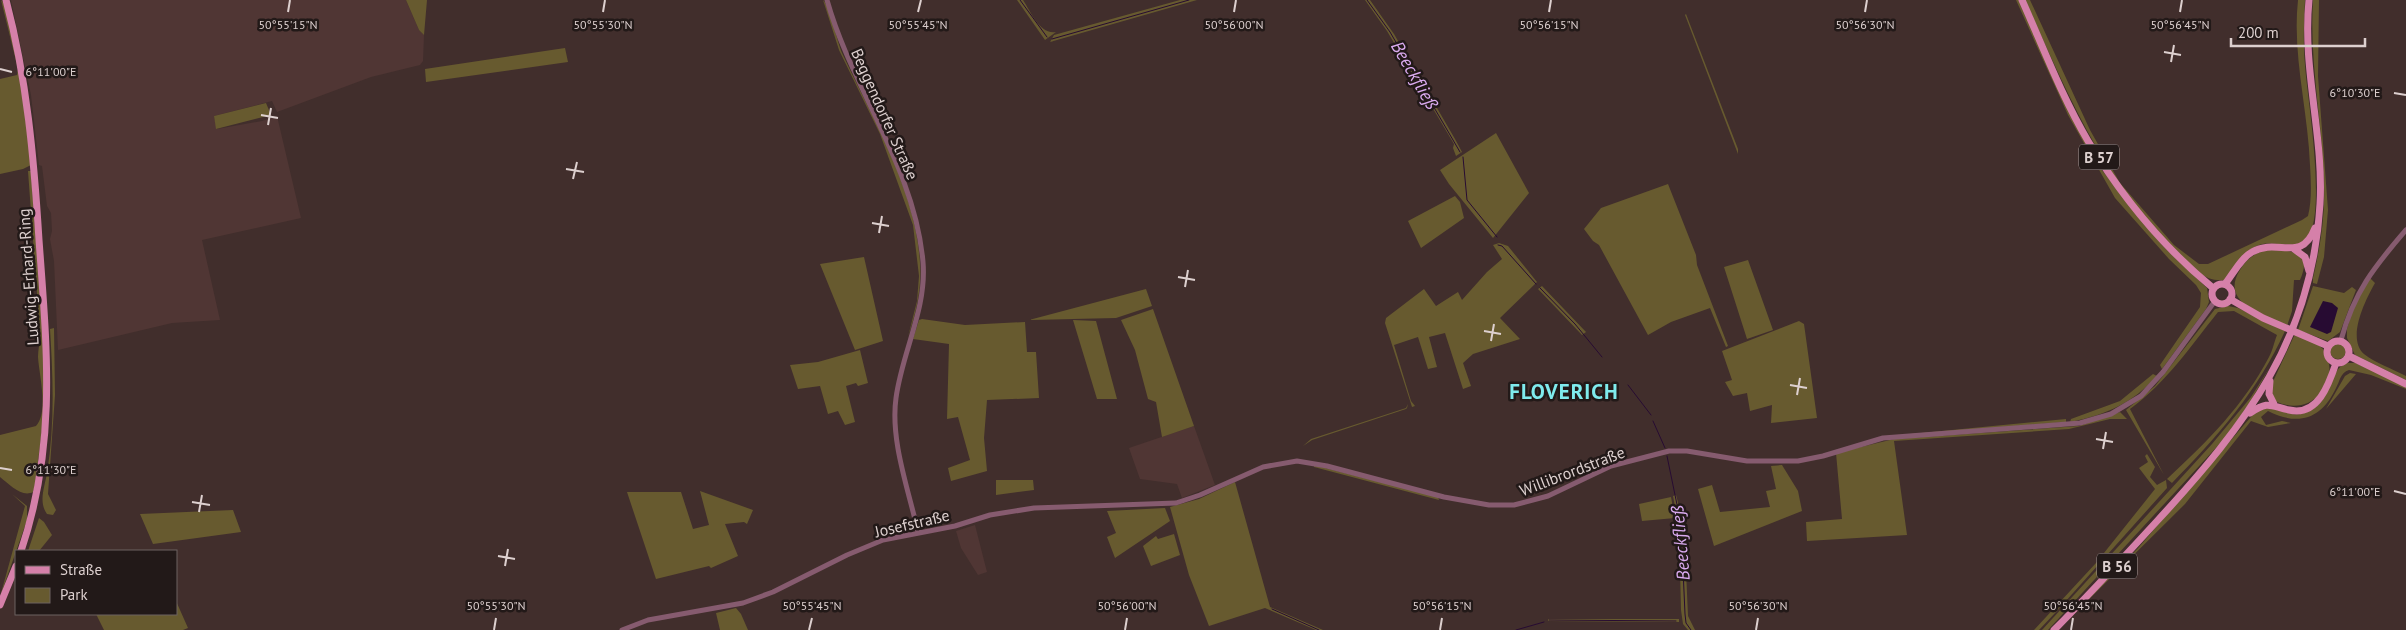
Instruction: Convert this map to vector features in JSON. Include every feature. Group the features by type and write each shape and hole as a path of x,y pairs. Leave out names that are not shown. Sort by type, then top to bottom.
{"main road":[{"name":"Ludwig-Erhard-Ring","path":"6,0 21,64 28,105 48,380 43,463 34,507 21,550"},
{"name":"B 57","path":"2022,0 2088,141 2156,235 2173,253 2213,288"},
{"name":"B 56","path":"2054,630 2177,500 2248,414 2272,374 2290,336 2306,289 2319,219 2318,154 2308,54 2309,0"},
{"name":"B 56","path":"2294,249 2301,247 2310,240 2319,219"},
{"path":"2225,284 2231,291 2230,299 2223,304 2215,302 2212,295 2213,288 2225,284 2252,252 2267,247 2294,249 2305,257 2309,276"},
{"path":"2230,299 2263,318 2328,346"},
{"path":"2328,346 2334,341 2341,340 2349,347 2349,356 2346,360 2336,363"},
{"path":"2328,346 2329,358 2336,363"},
{"path":"2349,356 2406,384"},
{"path":"2274,404 2298,411 2314,405 2323,395 2336,363"},
{"name":"B 56","path":"2248,414 2264,405 2274,404 2269,394 2272,374"},
{"path":"0,605 15,568"}],"street":[{"name":"Beggendorfer Straße","path":"827,0 841,45 895,160 915,221 921,247 923,263 921,297 902,364 895,401 896,434 918,532"},
{"path":"2341,340 2349,313 2359,290 2369,274 2406,230"},
{"name":"Willibrordstraße","path":"1303,461 1444,497 1489,505 1514,505 1548,496 1611,466 1669,451 1687,451 1747,461 1784,461 1812,458 1883,438 2074,424 2111,414 2141,396 2156,381 2215,302"},
{"name":"Josefstraße","path":"622,630 648,620 731,606 756,598 862,548 918,532 955,526 990,515 1034,508 1176,503 1263,467 1290,461 1303,461"}],"shaded area":[{"path":"11,0 406,0 419,30 424,35 423,61 420,65 371,77 277,112 272,101 214,116 217,129 262,121 277,116 301,218 202,240 220,320 172,323 58,350 54,261 50,239 52,231 51,213 47,206 42,166 39,165 31,95"},
{"path":"2323,301 2332,303 2338,308 2331,332 2327,334 2310,327"},
{"path":"1194,426 1215,485 1182,498 1177,484 1140,479 1129,448"},
{"path":"975,525 987,572 978,575 961,548 956,531"}],"green space":[{"path":"1,0 11,27 16,51 31,165 23,169 0,174 0,79 17,75 18,69"},
{"path":"406,0 427,0 424,35 419,30"},
{"path":"823,0 842,53 891,155 910,208 917,235 920,282 918,300 914,319 908,337 917,301 919,276 913,225 880,134 839,50"},
{"path":"1017,0 1023,0 1045,30 1056,32 1045,40"},
{"path":"1180,0 1197,0 1050,42 1054,35"},
{"path":"1365,0 1370,0 1394,34 1462,152 1456,156 1453,148 1454,144 1387,31"},
{"path":"2016,0 2020,0 2081,132 2101,169 2162,245 2207,288 2209,302 2206,309 2162,369 2160,365 2200,307 2201,293 2196,285 2169,259 2115,198 2068,115"},
{"path":"2025,0 2030,0 2090,130 2120,183 2174,245 2199,264 2208,264 2308,216 2311,197 2309,144 2297,41 2298,0 2305,0 2304,57 2316,183 2312,227 2306,239 2290,245 2259,245 2244,256 2224,280 2211,279 2196,270 2156,231 2110,170 2073,104"},
{"path":"2313,0 2319,0 2318,76 2328,210 2324,257 2317,284 2313,283 2313,278 2322,233 2324,187 2314,70"},
{"path":"1685,15 1738,149 1738,154"},
{"path":"565,48 568,62 426,82 425,69"},
{"path":"266,103 271,115 216,129 214,116"},
{"path":"1496,133 1529,193 1493,238 1449,184 1440,170"},
{"path":"28,171 31,171 43,336 45,406 35,485 33,492 24,493 0,477 0,435 36,426 42,412 43,402 38,357 40,334"},
{"path":"1668,184 1696,255 1697,265 1728,346 1726,347 1710,308 1671,322 1648,335 1599,245 1593,241 1584,229 1601,208"},
{"path":"1455,196 1460,202 1464,218 1421,248 1408,221"},
{"path":"1499,243 1508,246 1537,282 1500,318 1520,339 1473,354 1463,363 1471,386 1463,389 1445,333 1429,337 1437,367 1428,369 1418,337 1394,345 1411,401 1415,406 1412,407 1385,323 1386,318 1424,289 1436,306 1458,292 1462,300 1487,272 1502,259 1493,245"},
{"path":"2267,250 2295,253 2303,260 2304,267 2301,278 2300,280 2294,280 2292,311 2287,326 2247,306 2235,291 2235,281 2243,266 2255,255"},
{"path":"864,257 883,341 855,350 820,264"},
{"path":"1748,260 1773,330 1747,339 1724,267"},
{"path":"2370,278 2375,283 2359,318 2357,338 2359,347 2368,357 2406,376 2406,380 2355,355 2347,338 2347,329 2354,304"},
{"path":"1542,286 1586,332 1582,335 1538,289"},
{"path":"2313,286 2344,293 2352,287 2356,290 2340,332 2328,341 2298,330"},
{"path":"1146,289 1152,306 1116,318 1029,320"},
{"path":"2228,306 2238,308 2285,331 2262,374 2235,412 2172,483 2167,479 2224,422 2248,391 2272,352 2277,335 2234,311 2218,312 2167,376 2130,409 2164,475 2126,410 2155,386 2215,309"},
{"path":"1153,309 1194,426 1162,437 1156,402 1148,399 1135,350 1121,320"},
{"path":"919,320 965,325 1025,322 1027,352 1036,352 1039,398 987,400 984,438 987,471 951,481 948,468 970,460 958,417 947,419 949,344 913,339"},
{"path":"1073,320 1096,321 1117,399 1097,399"},
{"path":"1799,321 1804,324 1817,418 1771,423 1772,405 1750,411 1747,393 1733,396 1725,382 1732,380 1722,351"},
{"path":"54,328 55,395 48,494 56,510 53,515 47,514 44,509 43,494 50,455 52,383 50,329"},
{"path":"2295,334 2314,342 2323,349 2328,360 2329,372 2327,383 2321,393 2313,400 2302,405 2289,405 2275,401 2270,388"},
{"path":"2335,343 2341,343 2346,348 2344,357 2335,359 2330,354 2330,348"},
{"path":"860,350 868,383 858,386 856,383 846,386 855,422 845,425 838,411 828,414 820,386 798,389 790,365 818,362"},
{"path":"2346,363 2356,363 2406,385 2406,389 2371,375 2349,370 2342,375 2330,399 2316,413 2299,419 2279,416 2268,411 2261,417 2266,425 2282,421 2291,423 2268,427 2251,421 2185,504 2058,630 2139,547 2256,411 2271,407 2293,414 2309,411 2322,400 2336,373"},
{"path":"2270,367 2249,404 2224,439 2048,630 2042,630 2212,444 2251,397"},
{"path":"2350,373 2356,374 2326,409 2345,376"},
{"path":"2153,374 2157,376 2128,401 2096,415 2070,422 2071,419 2120,401"},
{"path":"1408,404 1406,409 1312,440 1303,446 1311,439 1406,408"},
{"path":"2120,412 2127,419 2110,419 2069,429 1894,441 1907,535 1807,541 1806,522 1842,519 1836,453 1894,439 2079,426"},
{"path":"2066,419 2066,422 1880,437"},
{"path":"2147,454 2155,467 2150,477 2157,485 2166,480 2167,488 2056,612 2039,630 2034,630 2096,563 2155,489 2139,468 2148,462 2145,456"},
{"path":"1314,465 1438,497 1439,500 1314,467"},
{"path":"1782,465 1798,491 1802,511 1714,546 1698,489 1712,485 1720,512 1770,507 1766,491 1776,489 1771,466"},
{"path":"996,480 1033,480 1034,490 996,495"},
{"path":"1235,482 1270,607 1323,630 1316,630 1265,608 1209,626 1189,575 1170,507 1199,499"},
{"path":"700,491 753,510 747,524 744,522 725,524 738,556 711,568 709,566 656,579 627,492 681,492 693,529 709,525"},
{"path":"12,494 27,506 27,520 0,597 25,506"},
{"path":"1676,495 1684,525 1688,616 1695,630 1688,630 1683,624 1681,610 1679,527 1673,496"},
{"path":"1671,497 1675,518 1642,521 1639,504"},
{"path":"1165,508 1170,521 1115,558 1107,537 1116,533 1107,511"},
{"path":"233,510 241,532 153,544 140,514"},
{"path":"39,518 44,522 52,535 40,550 28,550"},
{"path":"1174,534 1180,555 1151,566 1143,546 1156,536 1158,539"},
{"path":"178,606 188,628 183,630 104,630 96,615 178,615"},
{"path":"736,608 741,614 748,630 720,630 716,613"},
{"path":"1548,619 1679,619 1679,622 1548,621"}],"waterway":[{"name":"Beeckfließ","path":"1020,0 1047,37"},
{"name":"Beeckfließ","path":"1052,39 1189,0"},
{"name":"Beeckfließ","path":"1367,0 1390,32 1460,152"},
{"name":"Beeckfließ","path":"1463,157 1467,200 1497,237"},
{"name":"Beeckfließ","path":"1498,245 1502,246 1536,284"},
{"name":"Beeckfließ","path":"1540,288 1575,324 1602,357"},
{"name":"Beeckfließ","path":"1628,385 1651,415"},
{"name":"Beeckfließ","path":"1653,421 1665,448"},
{"name":"Beeckfließ","path":"1667,456 1681,524 1685,614 1686,623 1691,630"},
{"path":"1272,609 1319,630"},
{"path":"1549,620 1676,621"},
{"path":"1516,630 1544,622"}],"district":[{"name":"FLOVERICH","path":"1564,391"}]}
